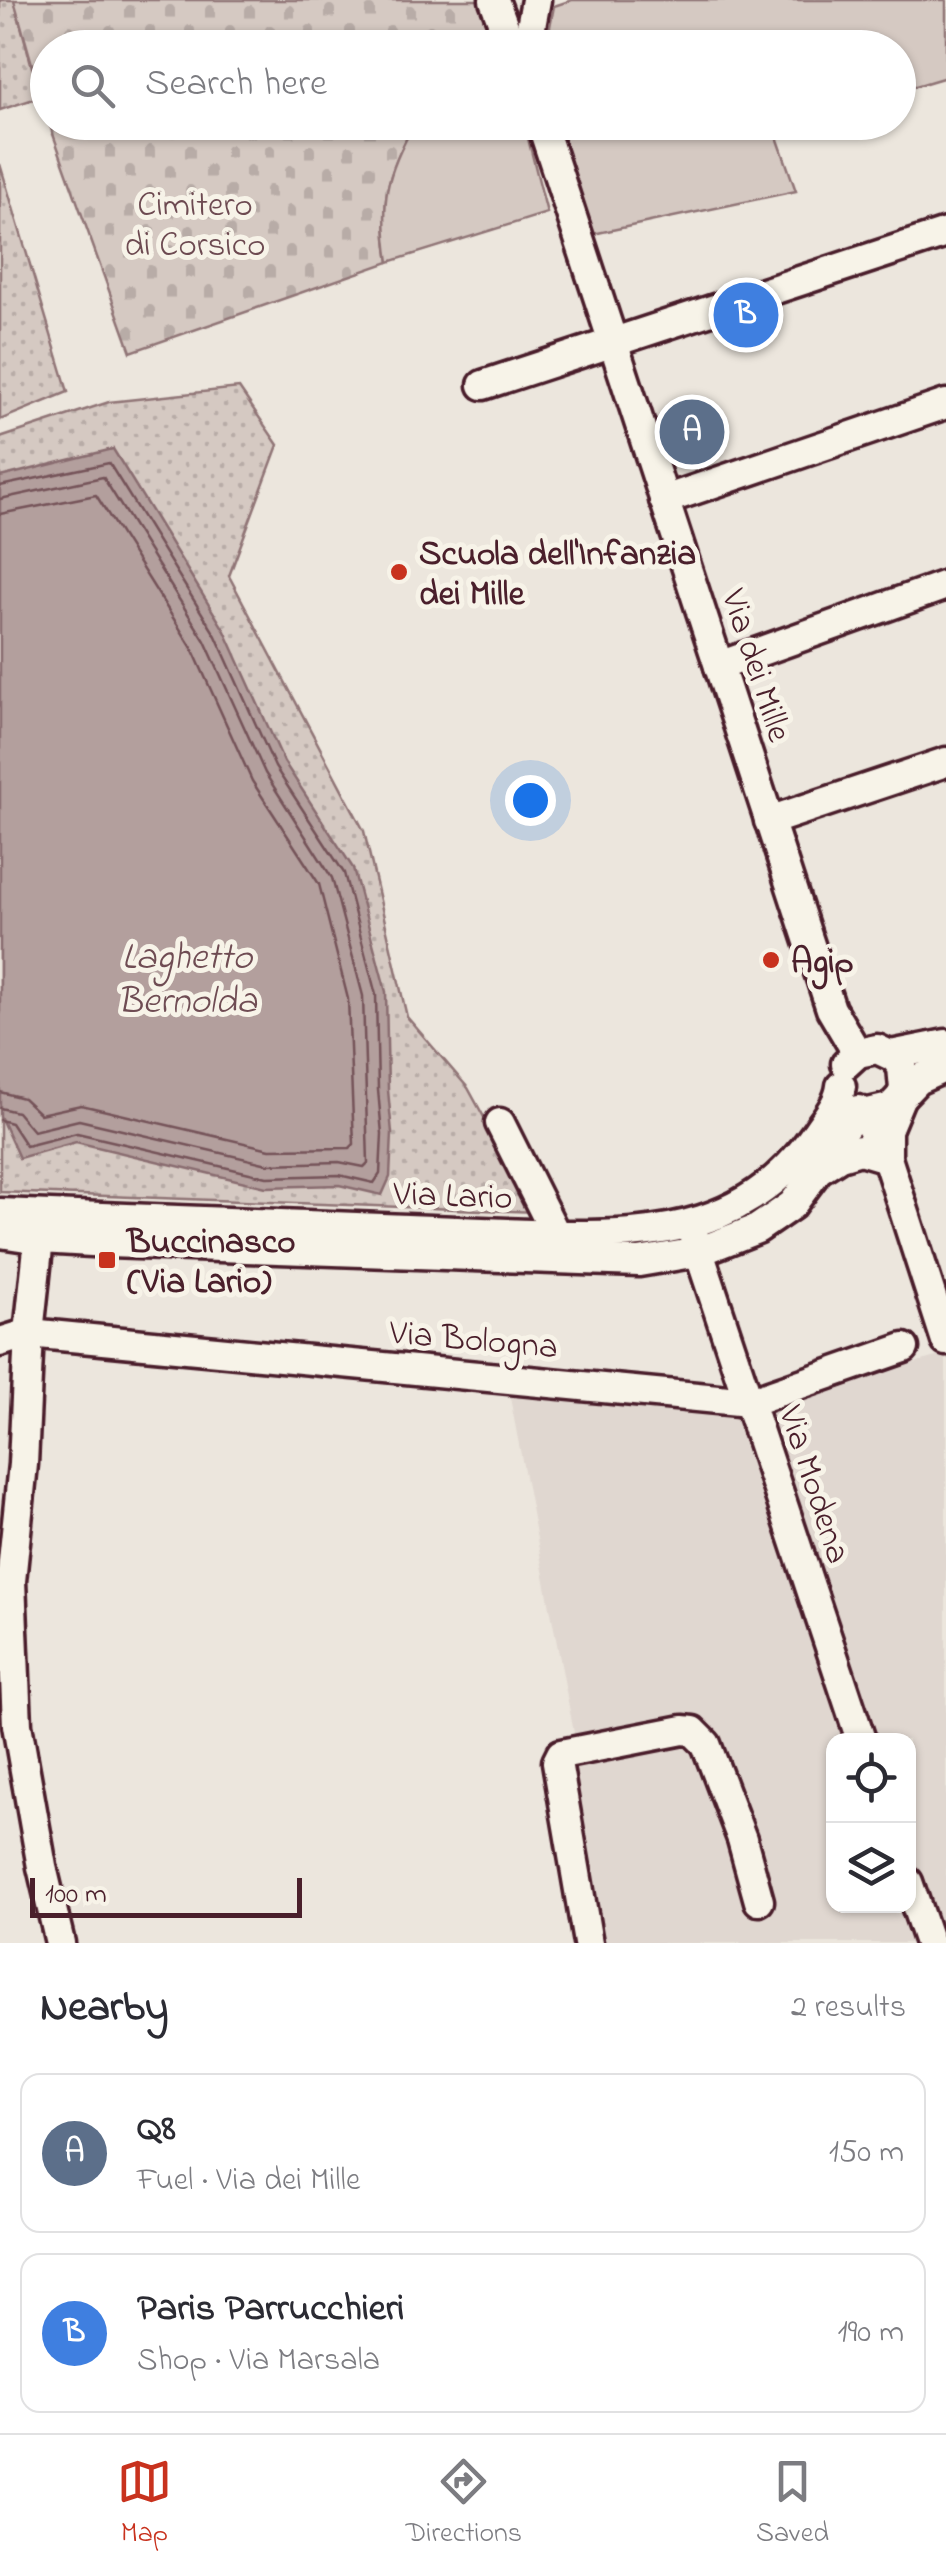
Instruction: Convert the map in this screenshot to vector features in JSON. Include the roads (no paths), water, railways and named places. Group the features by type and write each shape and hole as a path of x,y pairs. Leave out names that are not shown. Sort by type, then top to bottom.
{"street":[{"path":"494,0 505,30"},
{"path":"530,30 536,0"},
{"name":"Via dei Mille","path":"547,140 834,1017 857,1053"},
{"path":"483,385 946,233"},
{"path":"664,500 946,404"},
{"path":"718,666 946,585"},
{"path":"769,821 946,762"},
{"path":"891,1055 946,1044"},
{"path":"887,1158 887,1130 904,1076 899,1063 877,1049 857,1053 843,1069 841,1086 846,1098 864,1112 887,1158 946,1341"},
{"path":"864,1112 890,1108 922,1076 946,1067"},
{"name":"Via Lario","path":"0,1233 41,1228 635,1234 690,1224 746,1202 773,1184 808,1144 838,1099 841,1086"},
{"name":"Via Lario","path":"0,1212 41,1228 609,1263 654,1261 730,1241 777,1217 798,1199 845,1125 864,1112"},
{"path":"500,1123 556,1235"},
{"name":"Via Lario","path":"807,1185 824,1164 847,1153 865,1150 887,1158"},
{"name":"Via Modena","path":"690,1224 860,1733"},
{"path":"41,1228 28,1333 21,1481 11,1581 11,1717 60,1943"},
{"path":"0,1342 28,1333"},
{"name":"Via Bologna","path":"28,1333 749,1402 904,1348"},
{"path":"588,1943 557,1762 561,1754 684,1730 698,1735 706,1744 742,1840 759,1901"},
{"path":"916,1905 929,1943"}],"water":[{"name":"Laghetto Bernolda","path":"113,449 225,631 284,762 353,868 386,992 392,1133 390,1177 382,1195 339,1185 266,1187 76,1142 19,1158 0,1116 0,477"}],"place":[{"name":"Paris Parrucchieri","path":"746,315"},
{"name":"Q8","path":"692,432"},
{"name":"Scuola dell'Infanzia dei Mille","path":"399,572"},
{"name":"Agip","path":"771,960"},
{"name":"Buccinasco (Via Lario)","path":"107,1260"}],"park label":[{"name":"Cimitero di Corsico","path":"195,223"}]}
